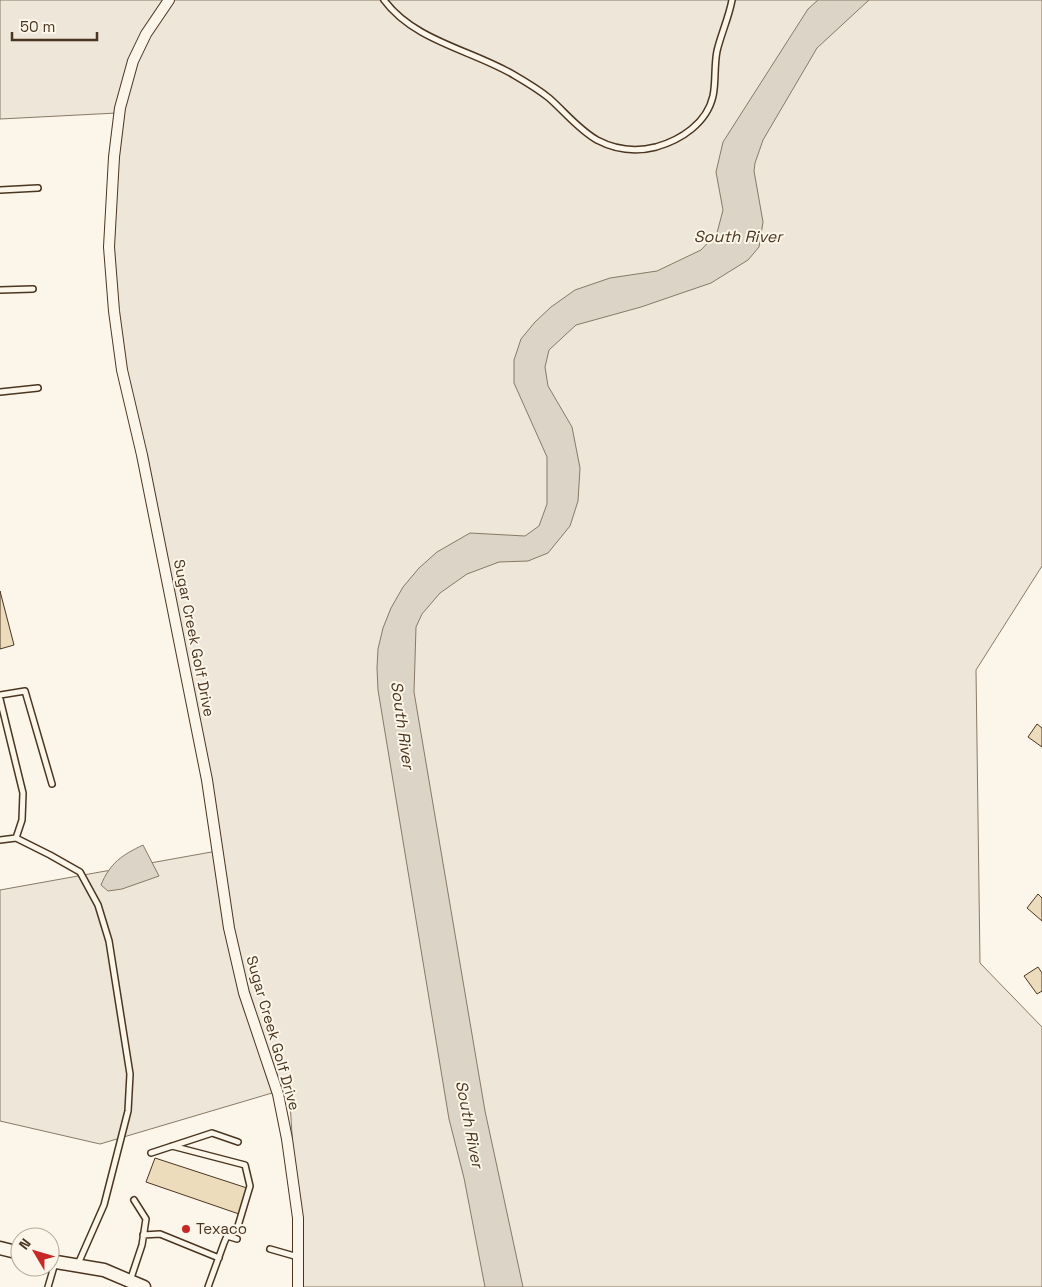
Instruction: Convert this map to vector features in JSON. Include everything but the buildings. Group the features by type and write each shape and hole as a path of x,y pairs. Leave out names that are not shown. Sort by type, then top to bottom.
{"street":[{"name":"Sugar Creek Golf Drive","path":"169,0 146,34 133,61 120,108 114,157 109,247 114,311 122,370 142,455 207,780 229,928 244,993 278,1094 287,1139 298,1218 298,1287"},
{"path":"60,1263 104,1270 144,1287"}],"lane":[{"path":"384,0 392,12 418,30 494,65 534,87 549,98 583,131 599,141 616,148 635,151 672,142 690,131 705,115 713,97 717,51 732,0"},
{"path":"0,190 38,188"},
{"path":"0,290 34,289"},
{"path":"0,392 38,388"},
{"path":"16,838 22,820 23,793 0,697 25,691 52,784"},
{"path":"0,840 16,838 80,872 98,905 109,942 130,1074 128,1111 104,1205 78,1266"},
{"path":"152,1153 212,1133 238,1142"},
{"path":"172,1146 245,1165 250,1186 238,1226 228,1236 208,1287"},
{"path":"130,1281 142,1245 146,1219 134,1200"},
{"path":"144,1235 160,1234 219,1258"},
{"path":"228,1236 237,1240"},
{"path":"270,1249 298,1257"}],"shaded area":[{"path":"0,0 1042,0 1042,566 976,670 980,963 1042,1027 1042,1287 302,1287 289,1088 100,1144 0,1121 0,890 217,851 118,347 111,212 117,113 0,119"}],"water":[{"name":"South River","path":"818,0 869,0 817,48 763,140 754,171 763,222 759,247 748,260 711,283 641,307 576,325 549,350 545,367 548,386 572,427 580,468 578,501 570,526 548,553 528,561 499,562 467,574 440,593 422,614 416,627 414,692 485,1111 523,1287 485,1287 464,1178 449,1119 378,690 378,649 383,628 391,608 403,587 419,568 437,552 470,533 525,536 539,526 547,504 547,457 514,383 514,360 521,339 551,307 575,290 610,278 657,271 701,250 717,233 723,210 716,172 723,142 808,9"},
{"path":"143,845 159,876 122,889 108,891 101,885 108,871 117,860"}],"place":[{"name":"Texaco","path":"186,1229"}]}
